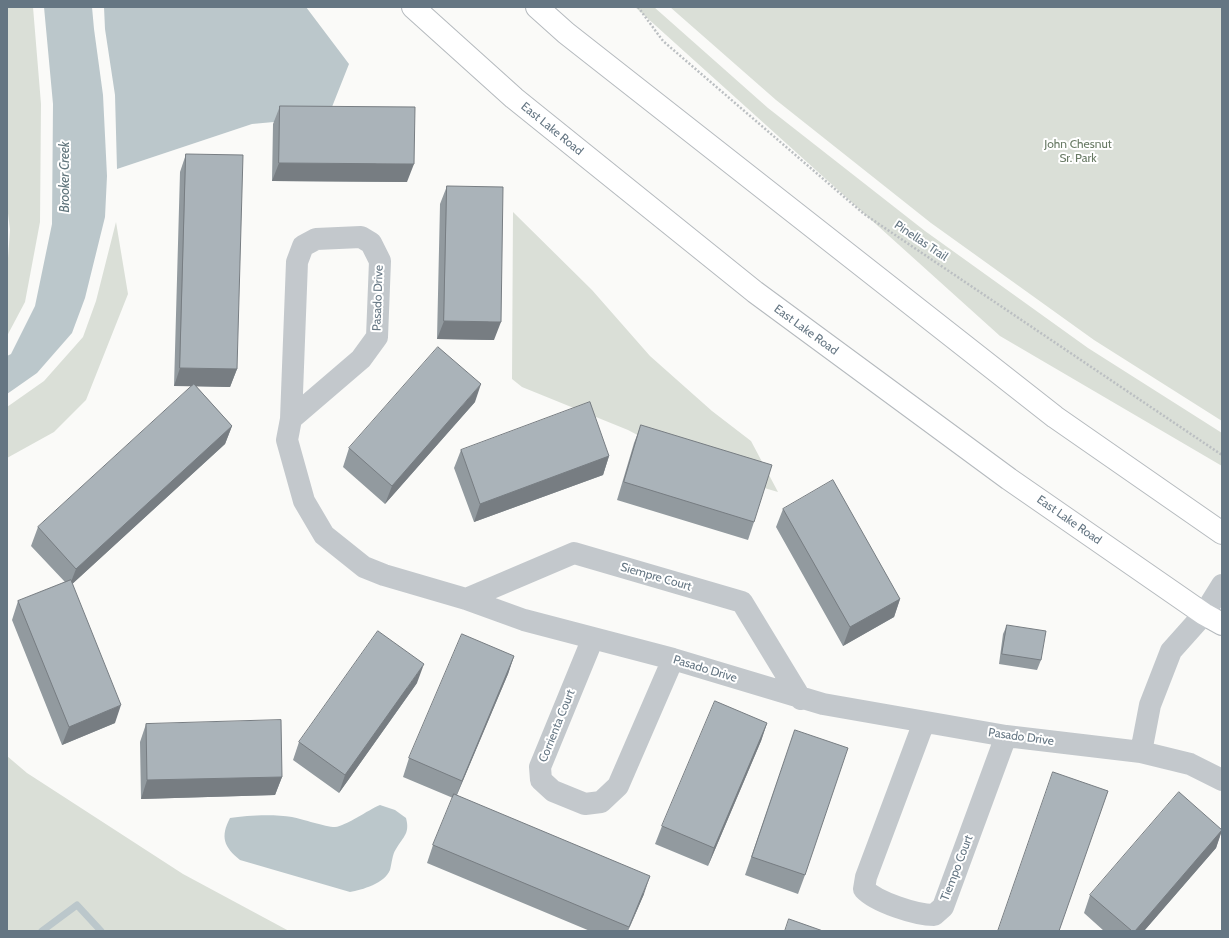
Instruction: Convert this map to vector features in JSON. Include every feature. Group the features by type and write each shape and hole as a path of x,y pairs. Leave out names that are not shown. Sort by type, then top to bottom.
{"main road":[{"name":"East Lake Road","path":"413,7 514,98 755,292 1009,479 1213,619"},
{"path":"537,7 572,38 1055,417 1222,533"}],"street":[{"name":"Pasado Drive","path":"291,419 361,359 377,337 380,261 371,243 361,237 316,239 303,246 297,262 291,419 287,440 304,501 324,535 364,567 384,575 466,599 524,620 673,659 801,699 1006,736 1141,752 1190,764 1222,780"},
{"name":"Siempre Court","path":"466,599 574,552 742,602 801,699"},
{"path":"1141,752 1150,705 1171,651 1213,619 1222,585"},
{"name":"Corrienta Court","path":"593,638 540,767 541,780 553,791 585,804 602,802 618,786 673,659"},
{"name":"Tiempo Court","path":"924,722 866,877 864,889 869,895 878,900 924,915 934,915 943,907 1006,736"}],"path":[{"name":"Pinellas Trail","path":"638,7 663,41 864,214 1222,455"}],"green space":[{"path":"7,7 33,7 41,104 40,222 25,302 7,336 7,272 10,230 7,205"},
{"path":"635,7 654,7 768,108 925,231 1088,348 1222,433 1222,466 1000,336"},
{"name":"John Chesnut Sr. Park","path":"670,7 1222,7 1222,421 1094,340 931,223 776,100"},
{"path":"513,212 592,290 650,356 712,411 751,441 778,492 706,471 628,430 522,387 512,379"},
{"path":"116,222 128,294 86,400 54,432 7,458 7,407 44,381 83,337 96,301"},
{"path":"7,756 27,773 183,874 289,931 7,931"}],"water":[{"path":"44,7 92,7 103,95 107,176 105,217 85,298 72,333 37,373 7,394 7,356 11,354 35,306 52,224 53,104"},
{"path":"104,7 306,7 349,64 328,117 252,124 117,169 115,95 105,29"},
{"path":"380,805 395,810 406,818 407,831 395,851 390,870 387,875 367,888 355,891 350,892 240,860 230,851 225,841 225,831 230,818 278,815 335,827 345,824"}],"building":[{"path":"280,106 415,107 414,164 279,163"},
{"path":"186,154 243,155 237,369 180,368"},
{"path":"447,186 503,187 501,322 444,321"},
{"path":"438,347 481,384 392,486 349,448"},
{"path":"194,384 232,426 76,569 38,527"},
{"path":"590,402 609,456 480,504 461,450"},
{"path":"641,425 772,465 754,522 624,482"},
{"path":"833,480 900,599 850,627 783,509"},
{"path":"71,580 121,705 69,727 18,601"},
{"path":"1007,625 1046,631 1041,660 1002,654"},
{"path":"378,631 424,664 345,775 299,742"},
{"path":"462,634 514,656 462,781 409,758"},
{"path":"715,701 767,723 714,848 662,826"},
{"path":"281,720 282,777 147,780 146,724"},
{"path":"795,730 848,748 805,875 752,857"},
{"path":"1053,772 1108,791 1059,931 998,931"},
{"path":"1179,792 1222,830 1135,931 1132,931 1090,895"},
{"path":"454,794 650,876 629,927 433,845"},
{"path":"789,919 823,931 785,931"}],"waterway":[{"name":"Brooker Creek","path":"42,931 77,905 101,931"}]}
